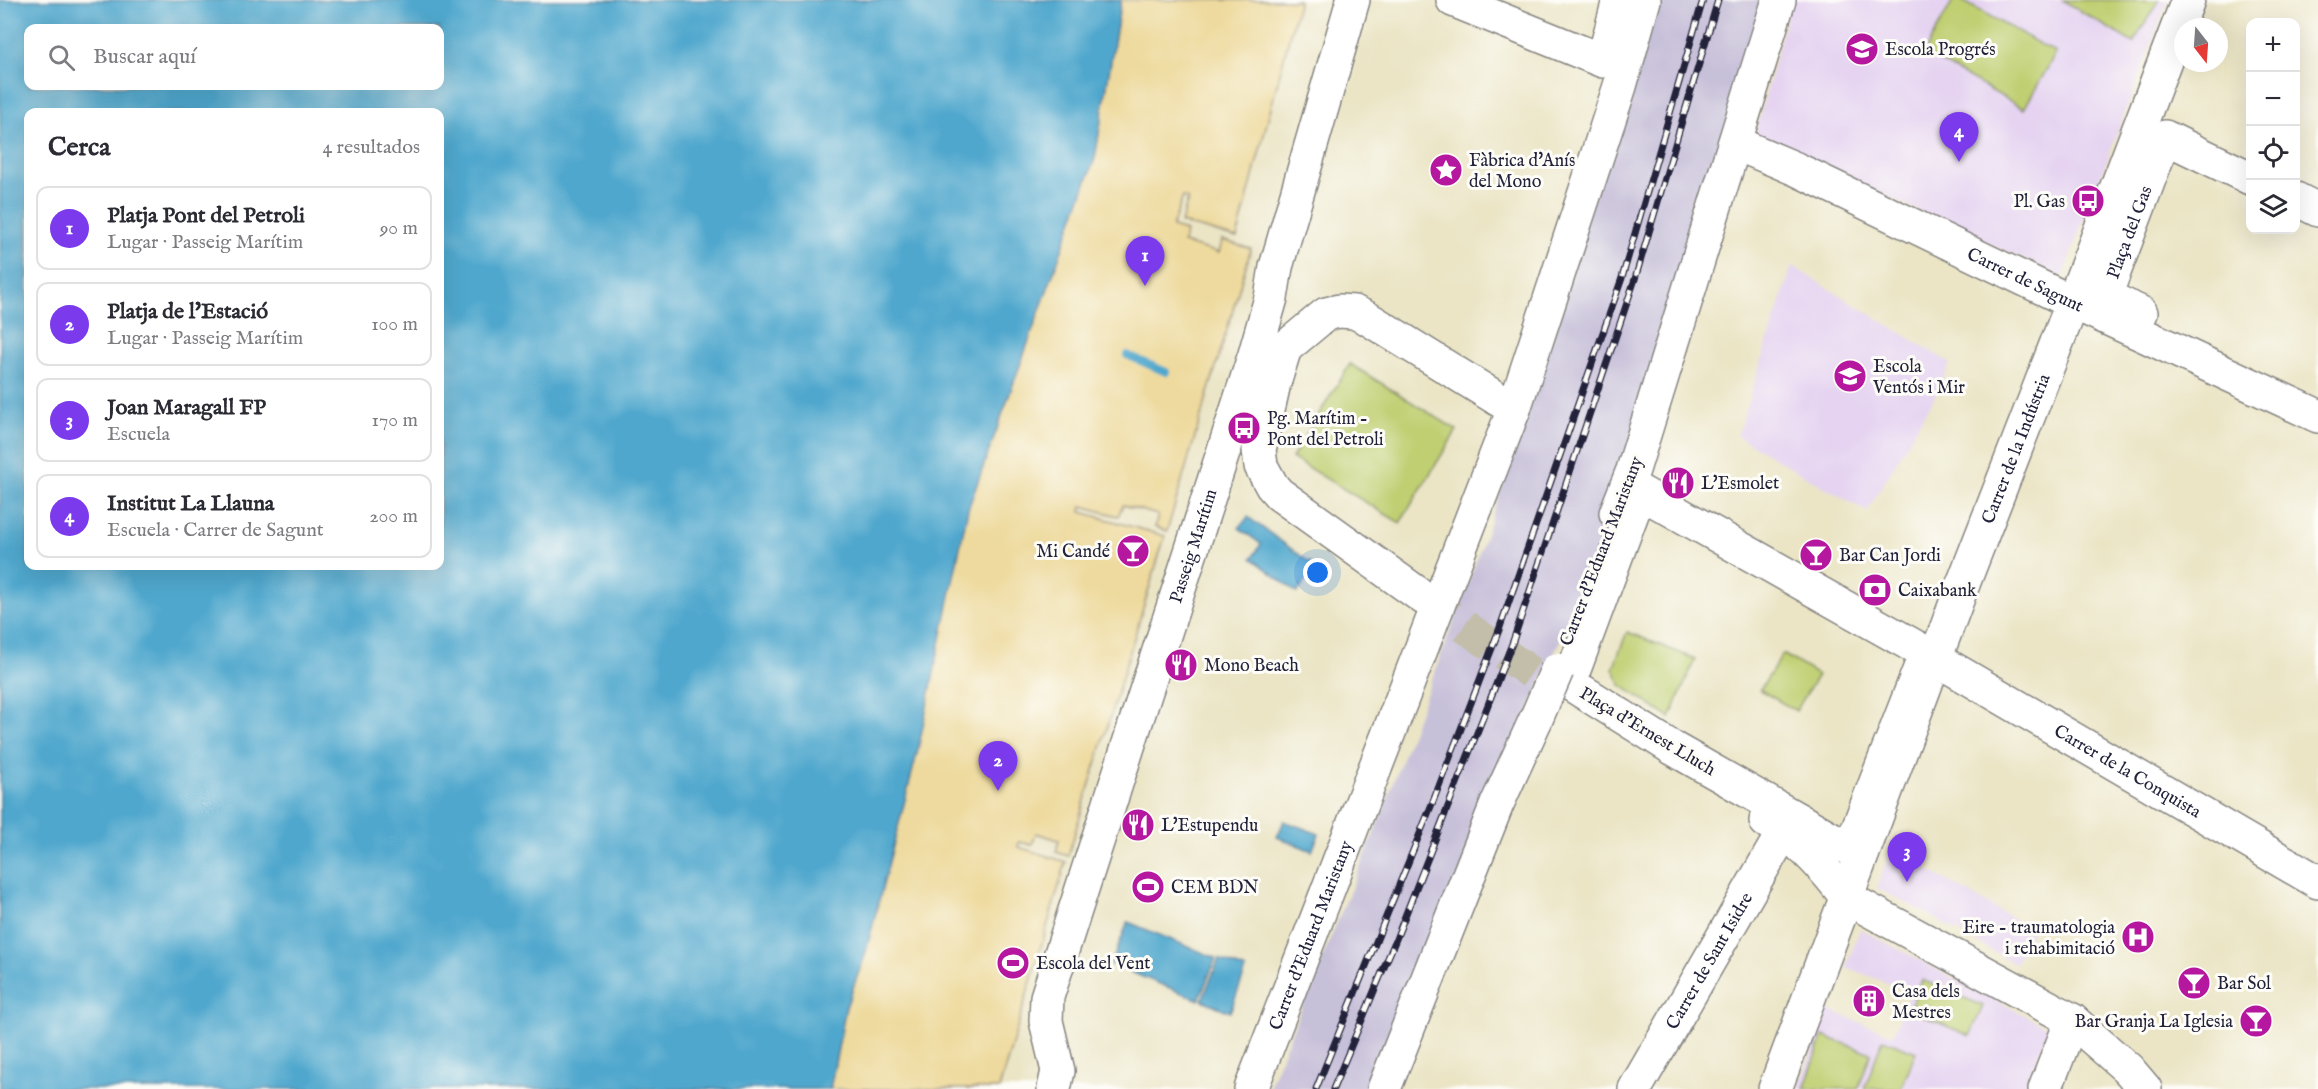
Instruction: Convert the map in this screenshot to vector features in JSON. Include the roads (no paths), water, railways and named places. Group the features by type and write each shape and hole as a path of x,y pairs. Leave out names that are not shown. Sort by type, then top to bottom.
{"street":[{"name":"Passeig Marítim","path":"1053,1089 1058,1071 1046,1021 1047,997 1255,354 1271,298 1276,267 1353,0"},
{"path":"1452,0 1602,61 1618,0"},
{"name":"Carrer d'Eduard Maristany","path":"1251,1089 1514,409 1620,86 1644,0"},
{"name":"Carrer d'Eduard Maristany","path":"1384,1089 1497,804 1556,680 1633,470 1779,0"},
{"name":"Carrer de la Indústria","path":"1775,1089 1847,898 1931,656 1963,584 2188,0"},
{"name":"Plaça del Gas","path":"2246,176 2165,137 2105,296 2318,396"},
{"name":"Carrer de Sagunt","path":"1734,143 1796,169 2318,416"},
{"path":"2300,202 2318,210"},
{"path":"1424,598 1279,494 1266,476 1259,457 1260,441 1285,348 1326,314 1339,311 1354,312 1514,409"},
{"name":"Plaça d'Ernest Lluch","path":"1640,492 1931,656 1850,849 1674,749 1569,683 1640,492"},
{"name":"Carrer de la Conquista","path":"1931,656 2318,882"},
{"path":"1556,680 1585,714 1613,733 1784,831 1828,871 1847,898 2072,1020 2128,1069 2145,1089"},
{"name":"Carrer de Sant Isidre","path":"1635,1089 1784,831"},
{"path":"2045,1089 2072,1020"}],"water":[{"path":"0,0 1121,0 1095,158 968,509 918,750 865,955 846,1007 830,1089 0,1089"},
{"path":"1248,517 1316,567 1297,593 1252,558 1261,544 1239,528"},
{"path":"1284,821 1319,834 1312,851 1277,837"},
{"path":"1128,922 1216,958 1199,1000 1111,964"},
{"path":"1219,959 1246,970 1230,1012 1202,1000"}],"waterway":[{"path":"1127,355 1166,372"}],"tunnel":[{"path":"1424,598 1556,690"}],"railway":[{"path":"1316,1089 1434,799 1499,630 1622,278 1703,0"},
{"path":"1333,1089 1396,939 1513,641 1635,279 1718,0"}],"place":[{"name":"Escola Progrés","path":"1862,49"},
{"name":"Institut La Llauna","path":"1959,162"},
{"name":"Fàbrica d'Anís del Mono","path":"1446,170"},
{"name":"Pl. Gas","path":"2088,201"},
{"name":"Platja Pont del Petroli","path":"1145,286"},
{"name":"Escola Ventós i Mir","path":"1850,376"},
{"name":"Pg. Marítim - Pont del Petroli","path":"1244,428"},
{"name":"L'Esmolet","path":"1678,483"},
{"name":"Mi Candé","path":"1133,551"},
{"name":"Bar Can Jordi","path":"1816,555"},
{"name":"Caixabank","path":"1875,590"},
{"name":"Mono Beach","path":"1181,665"},
{"name":"Platja de l'Estació","path":"998,791"},
{"name":"L'Estupendu","path":"1138,825"},
{"name":"Joan Maragall FP","path":"1907,882"},
{"name":"CEM BDN","path":"1148,887"},
{"name":"Eire - traumatologia i rehabimitació","path":"2138,937"},
{"name":"Escola del Vent","path":"1013,963"},
{"name":"Bar Sol","path":"2194,983"},
{"name":"Casa dels Mestres","path":"1869,1001"},
{"name":"Bar Granja La Iglesia","path":"2256,1021"}]}
